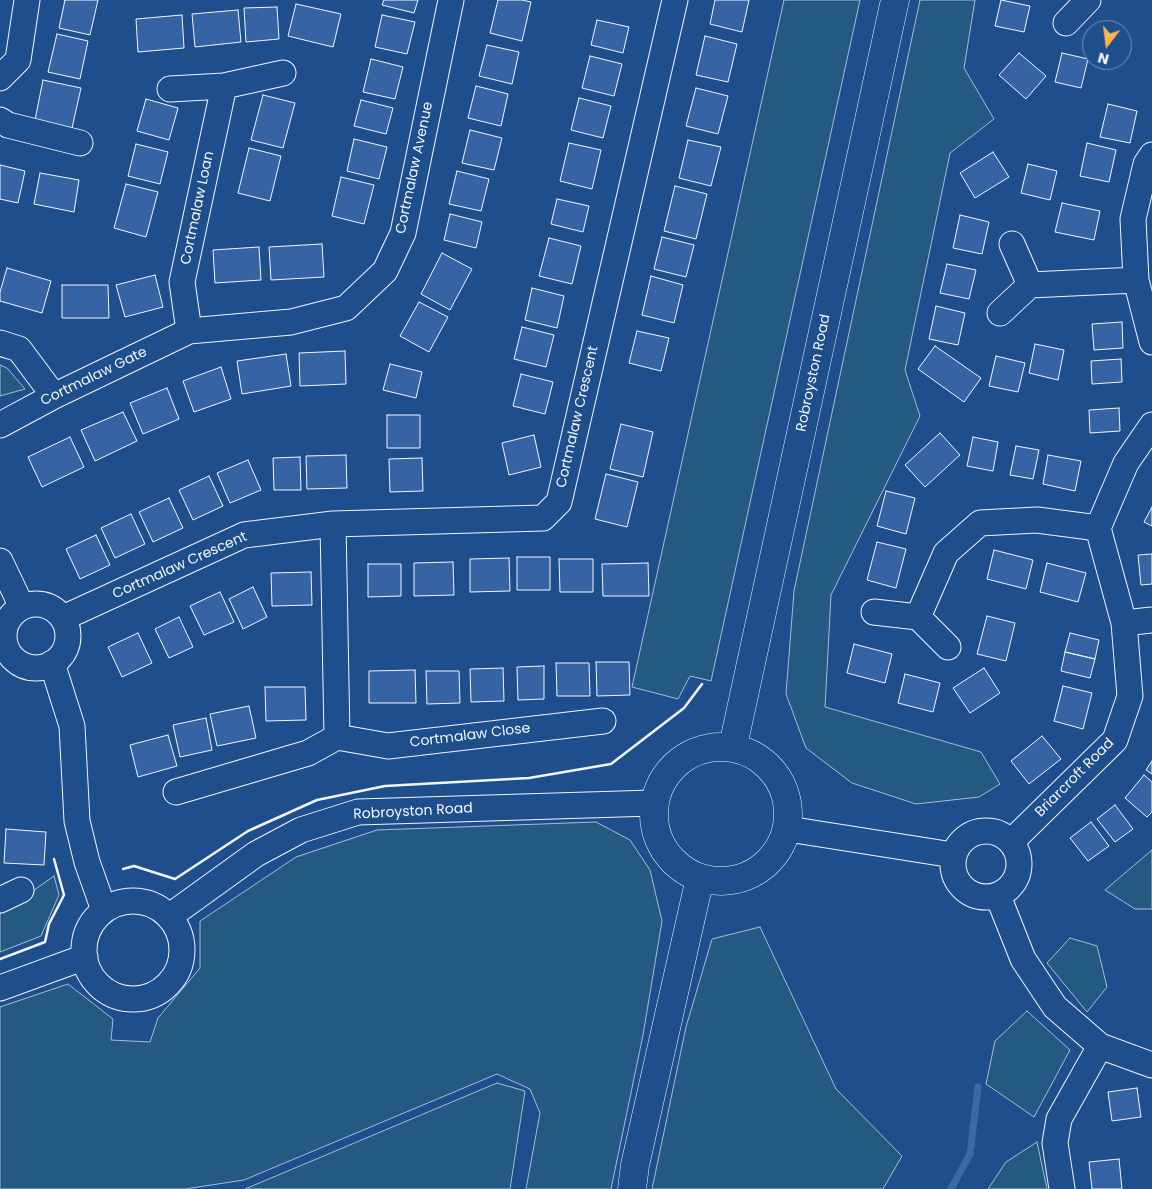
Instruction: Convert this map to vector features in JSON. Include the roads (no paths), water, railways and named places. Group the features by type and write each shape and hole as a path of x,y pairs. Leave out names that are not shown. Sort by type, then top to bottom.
{"main road":[{"name":"Robroyston Road","path":"733,746 895,0"},
{"path":"733,746 764,760 787,792 788,829 772,859 735,881 700,878 680,868 660,843 653,819 653,803 667,772 701,748 733,746"},
{"path":"632,1189 700,878"}],"street":[{"path":"0,78 18,60 27,0"},
{"name":"Cortmalaw Avenue","path":"189,331 290,322 346,308 385,271 403,233 451,0"},
{"name":"Cortmalaw Crescent","path":"63,618 244,535 333,524 543,518 558,502 675,0"},
{"path":"1066,22 1088,0"},
{"path":"170,89 224,86 283,74"},
{"name":"Cortmalaw Loan","path":"189,331 182,282 224,86"},
{"path":"0,120 8,125 80,144"},
{"path":"1152,155 1146,164 1133,220 1136,280 1152,342"},
{"path":"1012,244 1030,285"},
{"path":"1000,313 1030,285 1136,280"},
{"name":"Cortmalaw Gate","path":"0,425 54,396 189,331"},
{"path":"0,343 19,349 54,396"},
{"path":"918,617 946,553 980,523 1037,520 1098,528 1126,462 1152,425"},
{"path":"176,792 308,753 337,737 333,524"},
{"name":"Briarcroft Road","path":"1011,842 1115,740 1130,696 1124,623 1098,528"},
{"path":"0,561 22,607"},
{"path":"40,604 49,606 63,618 67,627 68,638 66,648 60,657 52,663 42,667 32,667 22,664 4,650 5,629 8,620 14,612 22,607 40,604"},
{"path":"874,612 918,617 948,647"},
{"path":"1124,623 1152,620"},
{"path":"52,663 72,726 77,821 87,862 104,910"},
{"name":"Cortmalaw Close","path":"337,737 388,746 603,721"},
{"name":"Robroyston Road","path":"170,916 256,854 300,830 358,812 653,803"},
{"path":"788,829 953,855"},
{"path":"991,831 1011,842 1017,854 1018,872 1011,886 998,896 984,898 962,888 952,869 953,855 963,839 976,832 991,831"},
{"path":"998,896 1022,960 1055,1007 1100,1046 1152,1065"},
{"path":"125,900 144,902 170,916 182,939 182,955 178,971 170,983 145,999 134,1000 106,992 95,983 85,957 86,935 92,921 104,910 125,900"},
{"path":"0,988 85,957"},
{"path":"1062,1189 1055,1143 1059,1119 1100,1046"}],"waterway":[{"path":"951,1189 970,1154 978,1087"}]}
